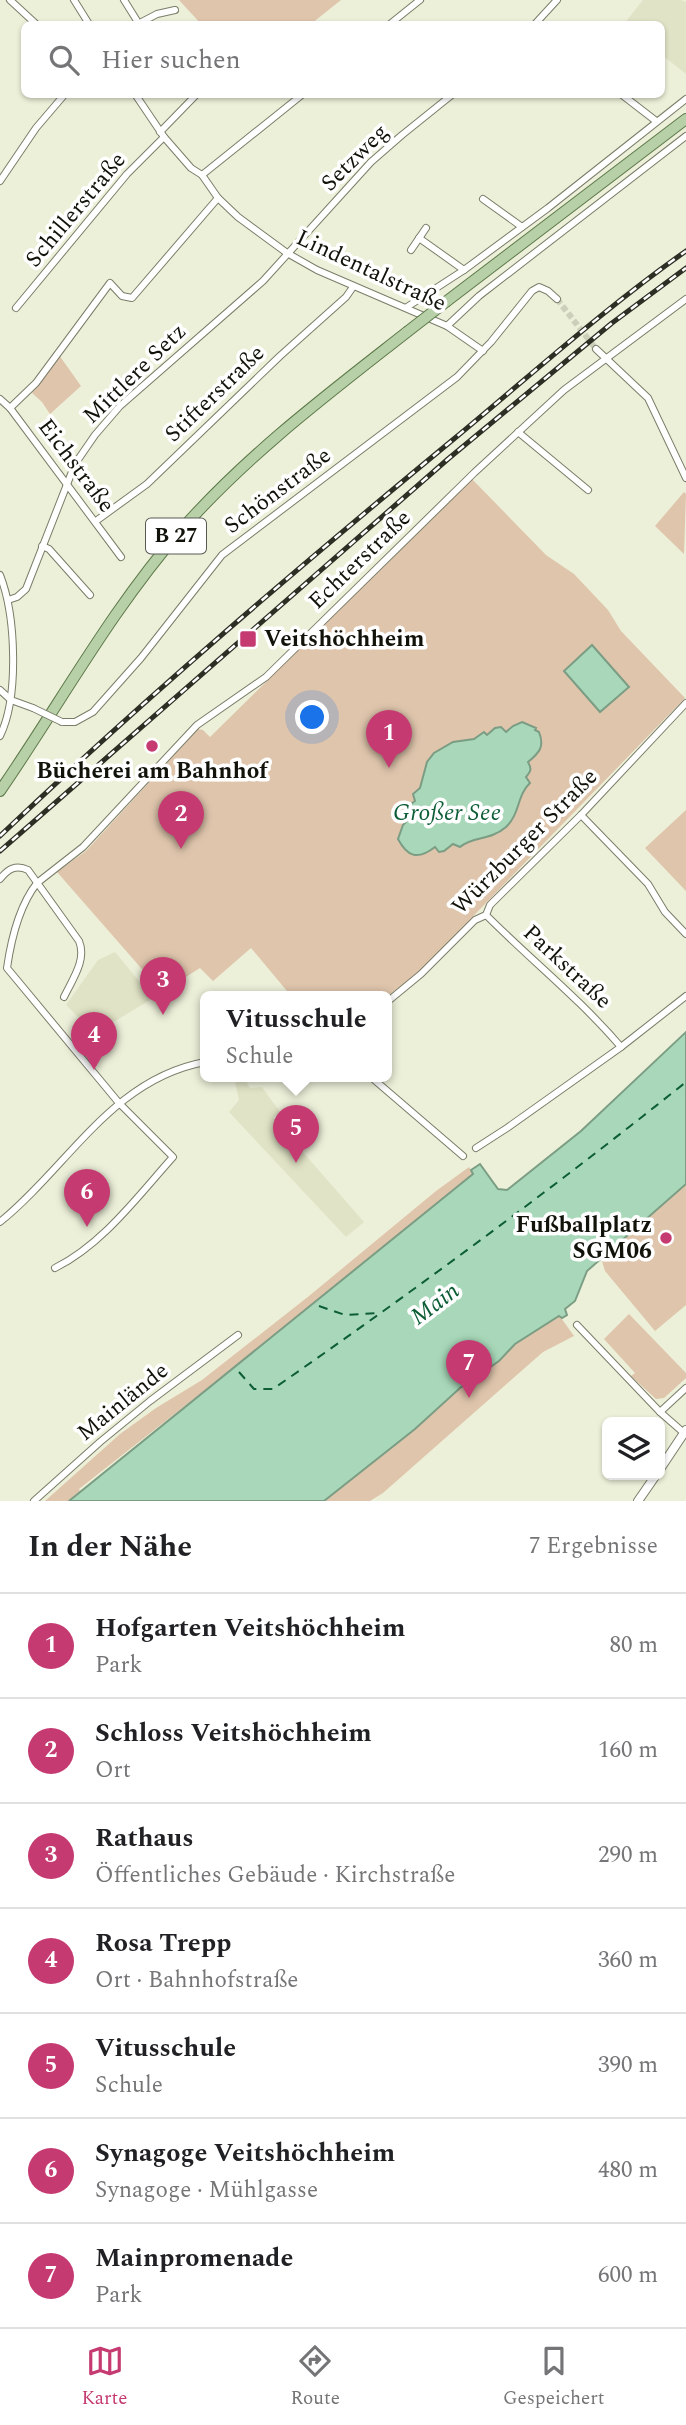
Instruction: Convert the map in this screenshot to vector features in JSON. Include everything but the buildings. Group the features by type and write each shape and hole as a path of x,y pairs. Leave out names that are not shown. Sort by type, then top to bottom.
{"main road":[{"name":"B 27","path":"0,791 74,677 142,580 179,532 255,454 407,332 686,119"}],"street":[{"path":"10,0 33,21"},
{"path":"74,0 87,21"},
{"path":"124,0 137,21"},
{"path":"394,21 420,0"},
{"path":"538,21 557,0"},
{"path":"144,21 157,14 175,10"},
{"path":"0,181 36,128 62,98"},
{"name":"Lindentalstraße","path":"138,98 162,134 238,217 287,253 353,287 407,307 447,326"},
{"path":"162,134 194,98"},
{"path":"202,175 298,98"},
{"name":"Setzweg","path":"287,253 372,162 448,98"},
{"path":"626,98 656,121"},
{"path":"407,307 464,270 522,227 686,99"},
{"name":"Schillerstraße","path":"16,308 162,134"},
{"path":"483,351 447,326 479,296 686,136"},
{"path":"10,408 36,383 110,283 122,296 132,298 218,198"},
{"path":"483,199 522,227"},
{"path":"411,250 426,228"},
{"path":"419,238 464,270"},
{"name":"Mittlere Setz","path":"8,600 17,597 26,589 66,483 75,464 95,435 120,406 255,288 287,253"},
{"name":"Stifterstraße","path":"96,521 147,484 270,365 346,297 353,287"},
{"name":"Schönstraße","path":"0,691 11,700 62,722 75,722 93,712 141,658 222,555 446,385 483,351 533,291 539,287 548,290 557,299"},
{"name":"Echterstraße","path":"37,883 83,847 197,725 266,677 564,390 686,299"},
{"path":"596,349 648,398 686,478"},
{"name":"Eichstraße","path":"0,399 10,408 121,557"},
{"path":"518,432 588,490"},
{"path":"42,546 49,549 90,595"},
{"path":"0,575 8,600 13,667 11,700 7,721 0,736"},
{"name":"Würzburger Straße","path":"392,998 421,974 475,920 486,915 490,905 581,815 686,703"},
{"path":"581,815 648,884 665,912 686,934"},
{"path":"0,879 13,867 20,866 28,870 82,948 78,971 64,997"},
{"path":"37,883 31,890 12,938 3,969 118,1103 173,1157 106,1229 69,1261 55,1268"},
{"name":"Parkstraße","path":"486,915 589,1011 621,1046"},
{"path":"476,1148 621,1046 686,996"},
{"path":"0,1222 35,1191 71,1148 118,1103 184,1066 200,1063"},
{"path":"377,1082 463,1156"},
{"path":"577,1325 660,1412 685,1432 665,1462"},
{"name":"Mainlände","path":"34,1501 150,1401 238,1335"},
{"path":"660,1412 686,1388"},
{"path":"638,1501 653,1480"}],"shaded area":[{"path":"179,0 341,0 315,21 198,21"},
{"path":"643,0 686,2 686,74 665,57 665,21 626,21"},
{"path":"59,355 81,386 50,414 32,393"},
{"path":"472,479 546,555 574,574 608,610 621,631 685,698 418,973 392,992 287,991 251,948 213,981 200,968 162,992 57,872 86,851 198,729 210,737"},
{"path":"684,492 686,494 684,554 655,526"},
{"path":"686,810 686,891 645,848"},
{"path":"115,952 153,998 117,1020 92,1031 66,1005 98,960"},
{"path":"235,1082 247,1082 250,1088 262,1087 280,1112 273,1118 364,1222 346,1237 229,1112 239,1100"},
{"path":"469,1167 474,1174 317,1302 79,1489 68,1501 45,1501 120,1434 202,1380"},
{"name":"Fußballplatz SGM06","path":"686,1184 686,1305 655,1331 605,1271 601,1258"},
{"path":"629,1314 686,1373 686,1378 664,1398 656,1399 631,1376 635,1373 604,1339"},
{"path":"559,1315 574,1336 543,1352 383,1493 370,1501 324,1501 415,1429 460,1388 499,1361 515,1344"}],"water":[{"path":"592,645 629,687 600,712 564,671"},
{"name":"Großer See","path":"522,722 536,728 541,737 541,746 528,762 530,770 526,777 530,783 511,822 494,834 460,847 453,844 444,851 439,852 435,847 423,854 409,853 398,839 403,825 409,819 405,814 406,808 415,801 413,794 420,788 427,762 434,753 453,742 474,739 484,732 487,735 495,728 501,727 506,732"},
{"name":"Main","path":"686,1032 686,1184 587,1271 575,1301 565,1309 567,1315 562,1318 559,1316 515,1344 499,1361 460,1388 415,1429 324,1501 69,1501 473,1174 471,1170 480,1164 498,1189 507,1190 581,1131"}],"ferry route":[{"path":"239,1372 254,1389 273,1389 482,1239 686,1082"},
{"path":"319,1306 345,1315 381,1313"}],"tunnel":[{"path":"557,299 596,349"}],"railway":[{"path":"0,836 111,733 281,584 597,319 686,251"},
{"path":"0,851 448,459 612,323 686,268"}],"place":[{"name":"Veitshöchheim","path":"248,639"},
{"name":"Bücherei am Bahnhof","path":"152,746"},
{"name":"Hofgarten Veitshöchheim","path":"389,768"},
{"name":"Schloss Veitshöchheim","path":"181,849"},
{"name":"Rathaus","path":"163,1015"},
{"name":"Rosa Trepp","path":"94,1070"},
{"name":"Vitusschule","path":"296,1163"},
{"name":"Synagoge Veitshöchheim","path":"87,1227"},
{"name":"Fußballplatz SGM06","path":"666,1238"},
{"name":"Mainpromenade","path":"469,1398"}]}
